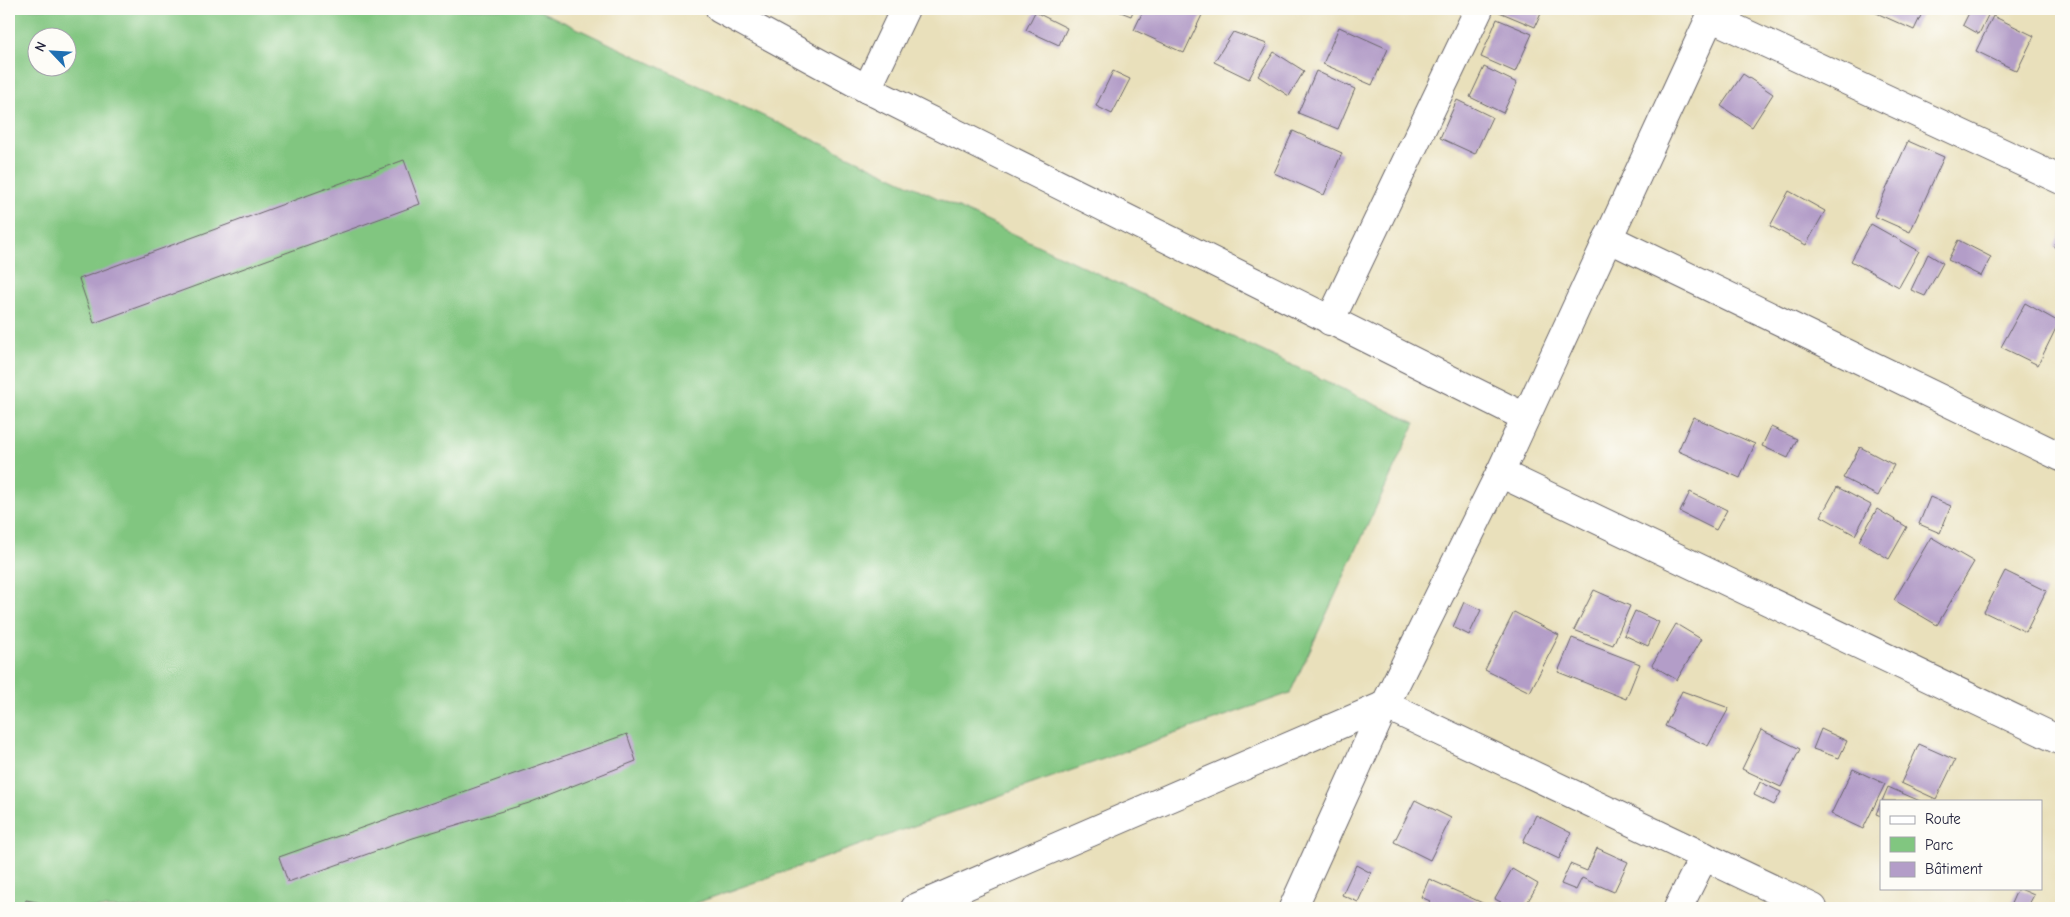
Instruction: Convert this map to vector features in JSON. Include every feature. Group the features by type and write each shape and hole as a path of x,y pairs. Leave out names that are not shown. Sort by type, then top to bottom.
{"street":[{"path":"720,9 867,89 1525,417"},
{"path":"867,89 905,9"},
{"path":"1330,321 1479,9"},
{"path":"1293,908 1385,704 1500,473 1712,13 2061,180"},
{"path":"1608,238 2061,457"},
{"path":"1500,473 2061,741"},
{"path":"915,908 1385,704 1814,908"},
{"path":"1678,908 1704,856"}],"green space":[{"path":"9,9 536,9 1415,423 1290,693 682,908 9,908"}],"building":[{"path":"1113,9 1134,9 1131,16"},
{"path":"1144,9 1189,9 1202,15 1184,53 1134,30"},
{"path":"1498,9 1543,9 1535,27 1497,11"},
{"path":"1873,9 1924,9 1914,30 1872,11"},
{"path":"1971,9 1991,9 1979,34 1963,25"},
{"path":"1035,12 1067,28 1059,45 1026,30"},
{"path":"1993,16 2034,36 2017,71 1976,51"},
{"path":"1497,19 1532,34 1515,72 1481,57"},
{"path":"1339,27 1388,49 1372,85 1323,64"},
{"path":"1233,32 1267,44 1249,79 1214,62"},
{"path":"1274,52 1304,71 1289,96 1258,76"},
{"path":"1484,67 1517,83 1503,113 1470,97"},
{"path":"1113,71 1130,79 1112,114 1096,106"},
{"path":"1316,71 1355,89 1338,129 1298,113"},
{"path":"1743,74 1773,94 1752,127 1721,106"},
{"path":"1457,100 1492,117 1475,154 1440,138"},
{"path":"1293,131 1342,153 1324,195 1274,173"},
{"path":"1908,141 1944,157 1910,232 1874,216"},
{"path":"404,160 420,204 94,323 79,279"},
{"path":"1789,191 1825,211 1806,245 1770,226"},
{"path":"1871,224 1919,251 1899,287 1851,261"},
{"path":"2061,232 2061,251 2054,247"},
{"path":"1958,240 1991,257 1981,276 1948,260"},
{"path":"1928,254 1943,263 1925,296 1911,290"},
{"path":"2025,303 2059,322 2038,365 2001,347"},
{"path":"1693,417 1755,444 1740,478 1678,451"},
{"path":"1771,427 1797,439 1788,458 1762,446"},
{"path":"1860,447 1894,465 1878,496 1843,478"},
{"path":"1837,487 1871,505 1855,535 1821,516"},
{"path":"1690,492 1727,510 1716,530 1680,512"},
{"path":"1930,497 1951,506 1940,533 1919,524"},
{"path":"1877,509 1907,527 1889,559 1859,541"},
{"path":"1931,537 1974,562 1937,625 1894,600"},
{"path":"2005,571 2046,591 2026,632 1984,612"},
{"path":"1594,590 1630,606 1613,645 1574,630"},
{"path":"1464,602 1481,610 1469,635 1453,627"},
{"path":"1635,611 1659,622 1648,646 1624,635"},
{"path":"1514,612 1559,635 1530,692 1485,670"},
{"path":"1676,624 1701,639 1677,680 1652,665"},
{"path":"1572,638 1640,664 1626,699 1558,672"},
{"path":"1682,691 1729,708 1708,746 1665,726"},
{"path":"1821,729 1847,741 1839,758 1813,749"},
{"path":"1761,730 1800,749 1781,787 1742,769"},
{"path":"627,734 636,761 529,803 413,838 288,882 279,857"},
{"path":"1919,744 1955,760 1936,799 1901,783"},
{"path":"1853,769 1885,784 1863,829 1831,814"},
{"path":"1760,782 1781,792 1774,805 1754,795"},
{"path":"1888,787 1918,800 1882,800"},
{"path":"1415,800 1451,818 1430,860 1394,842"},
{"path":"1880,804 1880,816 1876,814"},
{"path":"1536,815 1571,833 1559,859 1523,842"},
{"path":"1597,848 1628,862 1614,892 1582,878 1576,890 1561,884 1570,864 1587,871"},
{"path":"1356,865 1371,873 1358,902 1342,895"},
{"path":"1512,869 1538,884 1524,908 1512,908 1495,899"},
{"path":"1429,879 1487,905 1485,908 1427,908 1430,901 1421,897"},
{"path":"2017,890 2023,890 2034,895 2027,908 2009,908"},
{"path":"26,900 63,907 63,908 24,908"}]}
